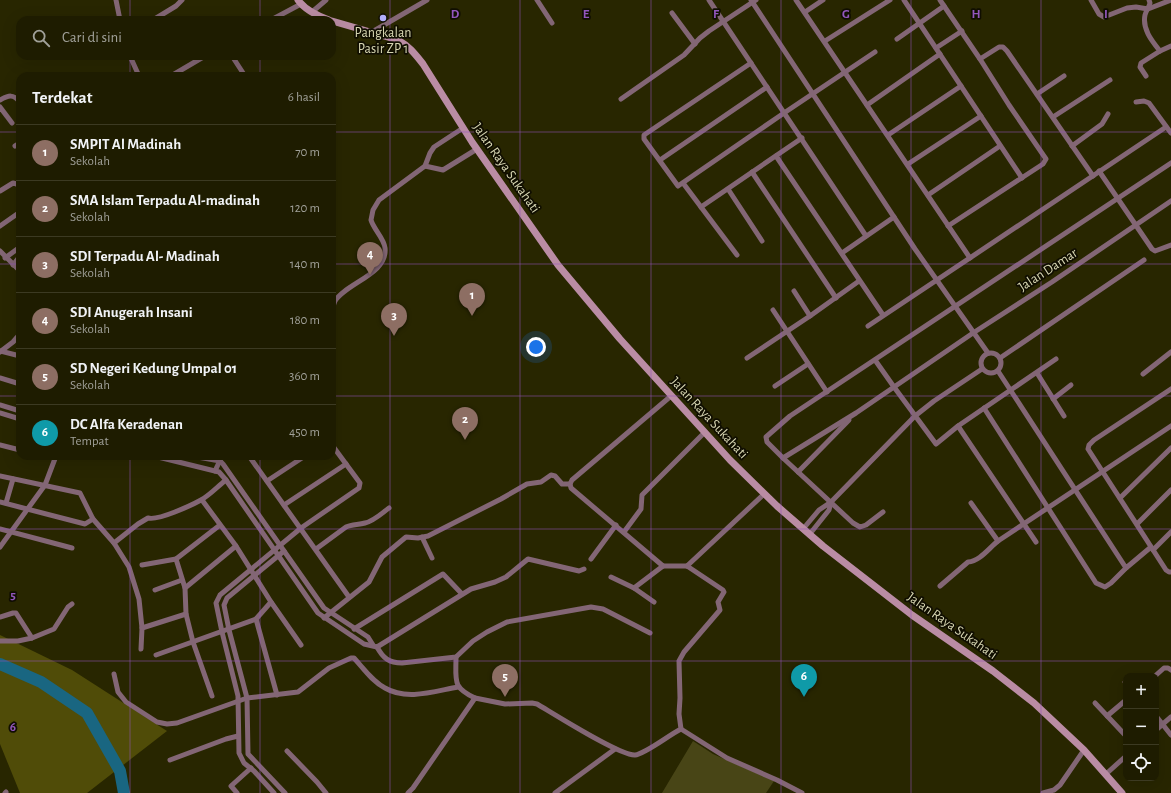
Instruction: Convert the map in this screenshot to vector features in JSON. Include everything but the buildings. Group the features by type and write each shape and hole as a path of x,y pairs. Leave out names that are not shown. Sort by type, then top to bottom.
{"main road":[{"name":"Jalan Raya Sukahati","path":"300,2 312,12 322,16"},
{"name":"Jalan Raya Sukahati","path":"336,21 398,40 414,52 477,149 558,265 620,339 671,396 730,460 764,494 809,535 912,615 1020,690 1084,750 1122,793"}],"street":[{"path":"116,0 119,16"},
{"path":"160,16 176,6 182,0"},
{"path":"312,12 326,0"},
{"path":"372,32 427,0"},
{"path":"536,0 552,23"},
{"path":"709,0 866,236"},
{"path":"796,0 970,258"},
{"path":"805,12 823,0"},
{"path":"825,41 890,0"},
{"path":"904,0 1022,178"},
{"path":"940,0 962,31 1009,105 1045,156 1046,160 1043,164 948,226"},
{"path":"1091,0 1099,14 1104,17 1136,7 1148,9 1171,0"},
{"path":"1149,0 1150,3 1144,22 1146,30 1160,51"},
{"path":"621,99 684,55 704,35 753,1 894,217 972,333 988,353 997,354 1000,358 1001,367 998,371 991,374 982,369"},
{"path":"277,16 300,2"},
{"path":"897,39 944,6"},
{"path":"672,13 695,44"},
{"path":"936,48 962,31"},
{"path":"1146,76 1140,65 1160,51 1171,46"},
{"path":"980,59 999,47 1003,47 1007,51 1093,176"},
{"path":"750,63 645,134 644,139 678,186 875,52"},
{"path":"867,105 940,54"},
{"path":"132,60 137,72"},
{"path":"178,72 198,60"},
{"path":"235,60 242,72"},
{"path":"1037,94 1064,76"},
{"path":"1053,117 1110,80"},
{"path":"888,135 961,86"},
{"path":"660,160 767,87"},
{"path":"0,100 11,95 16,99"},
{"path":"1136,102 1149,103 1171,133"},
{"path":"0,107 12,123"},
{"path":"1072,146 1102,124 1108,114"},
{"path":"908,164 981,116"},
{"path":"868,326 1166,126"},
{"path":"336,301 375,270 383,259 385,249 384,244 371,220 375,205 384,196 425,166 434,147 463,128"},
{"path":"701,207 802,138"},
{"path":"928,195 1000,146"},
{"path":"425,166 443,170 477,149"},
{"path":"776,156 883,315"},
{"path":"884,512 866,525 860,527 853,523 783,458 767,442 766,437 790,416 1171,163"},
{"path":"1099,171 1152,249 1155,251 1171,245"},
{"path":"752,172 836,298"},
{"path":"0,191 13,183 16,184"},
{"path":"683,183 737,255"},
{"path":"728,189 762,241"},
{"name":"Jalan Damar","path":"856,413 972,333 1052,282 1171,201"},
{"path":"0,226 16,215"},
{"path":"842,253 894,217"},
{"path":"0,251 5,258 16,267"},
{"path":"5,258 16,251"},
{"path":"1000,358 1144,260"},
{"path":"13,264 16,261"},
{"path":"747,358 859,281"},
{"path":"794,291 810,316"},
{"path":"773,310 827,392"},
{"path":"0,352 16,339"},
{"path":"0,352 16,355"},
{"path":"1143,374 1171,352"},
{"path":"982,369 981,360 988,353"},
{"path":"875,360 936,444 958,426 1056,359"},
{"path":"775,386 808,364"},
{"path":"803,529 819,510 831,502 915,416 934,401 982,369"},
{"path":"998,371 1126,568"},
{"path":"1037,373 1064,416"},
{"path":"0,378 16,383"},
{"path":"1053,399 1071,385"},
{"path":"1171,389 1089,445 1088,449 1166,570 1171,572"},
{"path":"570,484 572,480 671,396"},
{"path":"0,405 16,410"},
{"path":"984,408 1096,583 1104,587 1112,583 1126,568 1152,549 1171,532"},
{"path":"0,413 16,418"},
{"path":"783,458 856,413"},
{"path":"798,472 856,413"},
{"path":"958,426 1022,524 1036,542"},
{"path":"940,586 968,562 978,559 998,541 1022,524 1171,427"},
{"path":"624,532 641,509 642,495 705,432"},
{"path":"0,445 16,449"},
{"path":"1120,498 1171,448"},
{"path":"274,793 242,760 238,749 238,696 216,603 218,598 301,528 359,488 360,483 336,450"},
{"path":"0,547 45,485 55,460"},
{"path":"171,460 219,472 318,613 364,644 375,646 475,586 500,580 528,559 579,571 584,569"},
{"path":"214,460 220,461 223,464 319,602 331,613 368,637 382,656 394,663 456,657 473,641 507,622 591,607 603,609 650,633"},
{"path":"252,460 349,597"},
{"path":"267,481 299,460"},
{"path":"216,471 220,461"},
{"path":"284,505 346,464"},
{"path":"324,618 369,582 382,557 403,538 408,536 422,537 464,518 527,484 541,482 551,475 555,476 562,484 570,484"},
{"path":"0,476 80,493 93,519 114,543 129,567 140,604 142,628 141,649"},
{"path":"6,504 13,479"},
{"path":"114,543 148,518 152,519 172,513 202,500 226,480"},
{"path":"570,484 571,488 663,566"},
{"path":"1137,524 1171,490"},
{"path":"687,566 764,494"},
{"path":"202,500 236,546 271,602 301,645"},
{"path":"0,502 85,524 93,519"},
{"path":"809,535 829,510 831,502"},
{"path":"972,502 998,541"},
{"path":"316,549 346,527 369,522 389,508"},
{"path":"142,565 176,559 220,525"},
{"path":"591,559 616,525"},
{"path":"0,529 72,548"},
{"path":"422,537 432,558"},
{"path":"185,588 236,546"},
{"path":"284,551 227,598 224,605 247,698 247,748 250,757 285,793"},
{"path":"176,559 185,588 186,614 212,696"},
{"path":"634,588 663,566 687,566 722,588 724,592 718,602 720,610 684,652 679,661 679,714 681,729"},
{"path":"354,629 443,574 462,594"},
{"path":"611,577 634,588 654,602"},
{"path":"155,590 182,580"},
{"path":"156,655 229,630 256,619 271,602"},
{"path":"0,642 18,641 32,638 54,629 68,607 72,604"},
{"path":"0,617 16,613 32,638"},
{"path":"142,628 186,614"},
{"path":"256,619 277,695"},
{"path":"456,657 456,682 460,690 475,698 505,704 537,704 615,749 630,754 641,753 681,729"},
{"path":"114,674 118,692 126,702 157,722 167,724 177,723 247,698 298,692 329,668 353,658 377,683 394,692 414,695 458,687"},
{"path":"1158,673 1164,668 1171,670"},
{"path":"408,793 414,791 475,698"},
{"path":"1095,703 1123,733"},
{"path":"1107,716 1123,703"},
{"path":"1159,727 1171,717"},
{"path":"1159,719 1171,735"},
{"path":"681,729 727,758 777,780 802,793"},
{"path":"170,760 238,736"},
{"path":"238,749 247,748"},
{"path":"555,793 615,749"},
{"path":"1043,793 1054,790 1060,786 1084,750"},
{"path":"286,751 326,793"},
{"path":"1106,774 1123,759"},
{"path":"237,793 231,786 259,766"}],"shaded area":[{"path":"0,635 72,670 167,731 87,793 20,793 0,744"},
{"path":"693,741 713,754 774,781 766,793 662,793"}],"waterway":[{"path":"0,664 41,682 87,713 120,771 124,793"}],"place":[{"name":"Pangkalan Pasir ZP 1","path":"383,18"},
{"name":"SDI Anugerah Insani","path":"370,275"},
{"name":"SMPIT Al Madinah","path":"472,316"},
{"name":"SDI Terpadu Al- Madinah","path":"394,336"},
{"name":"SMA Islam Terpadu Al-madinah","path":"465,440"},
{"name":"SD Negeri Kedung Umpal 01","path":"505,697"},
{"name":"DC Alfa Keradenan","path":"804,697"}]}
